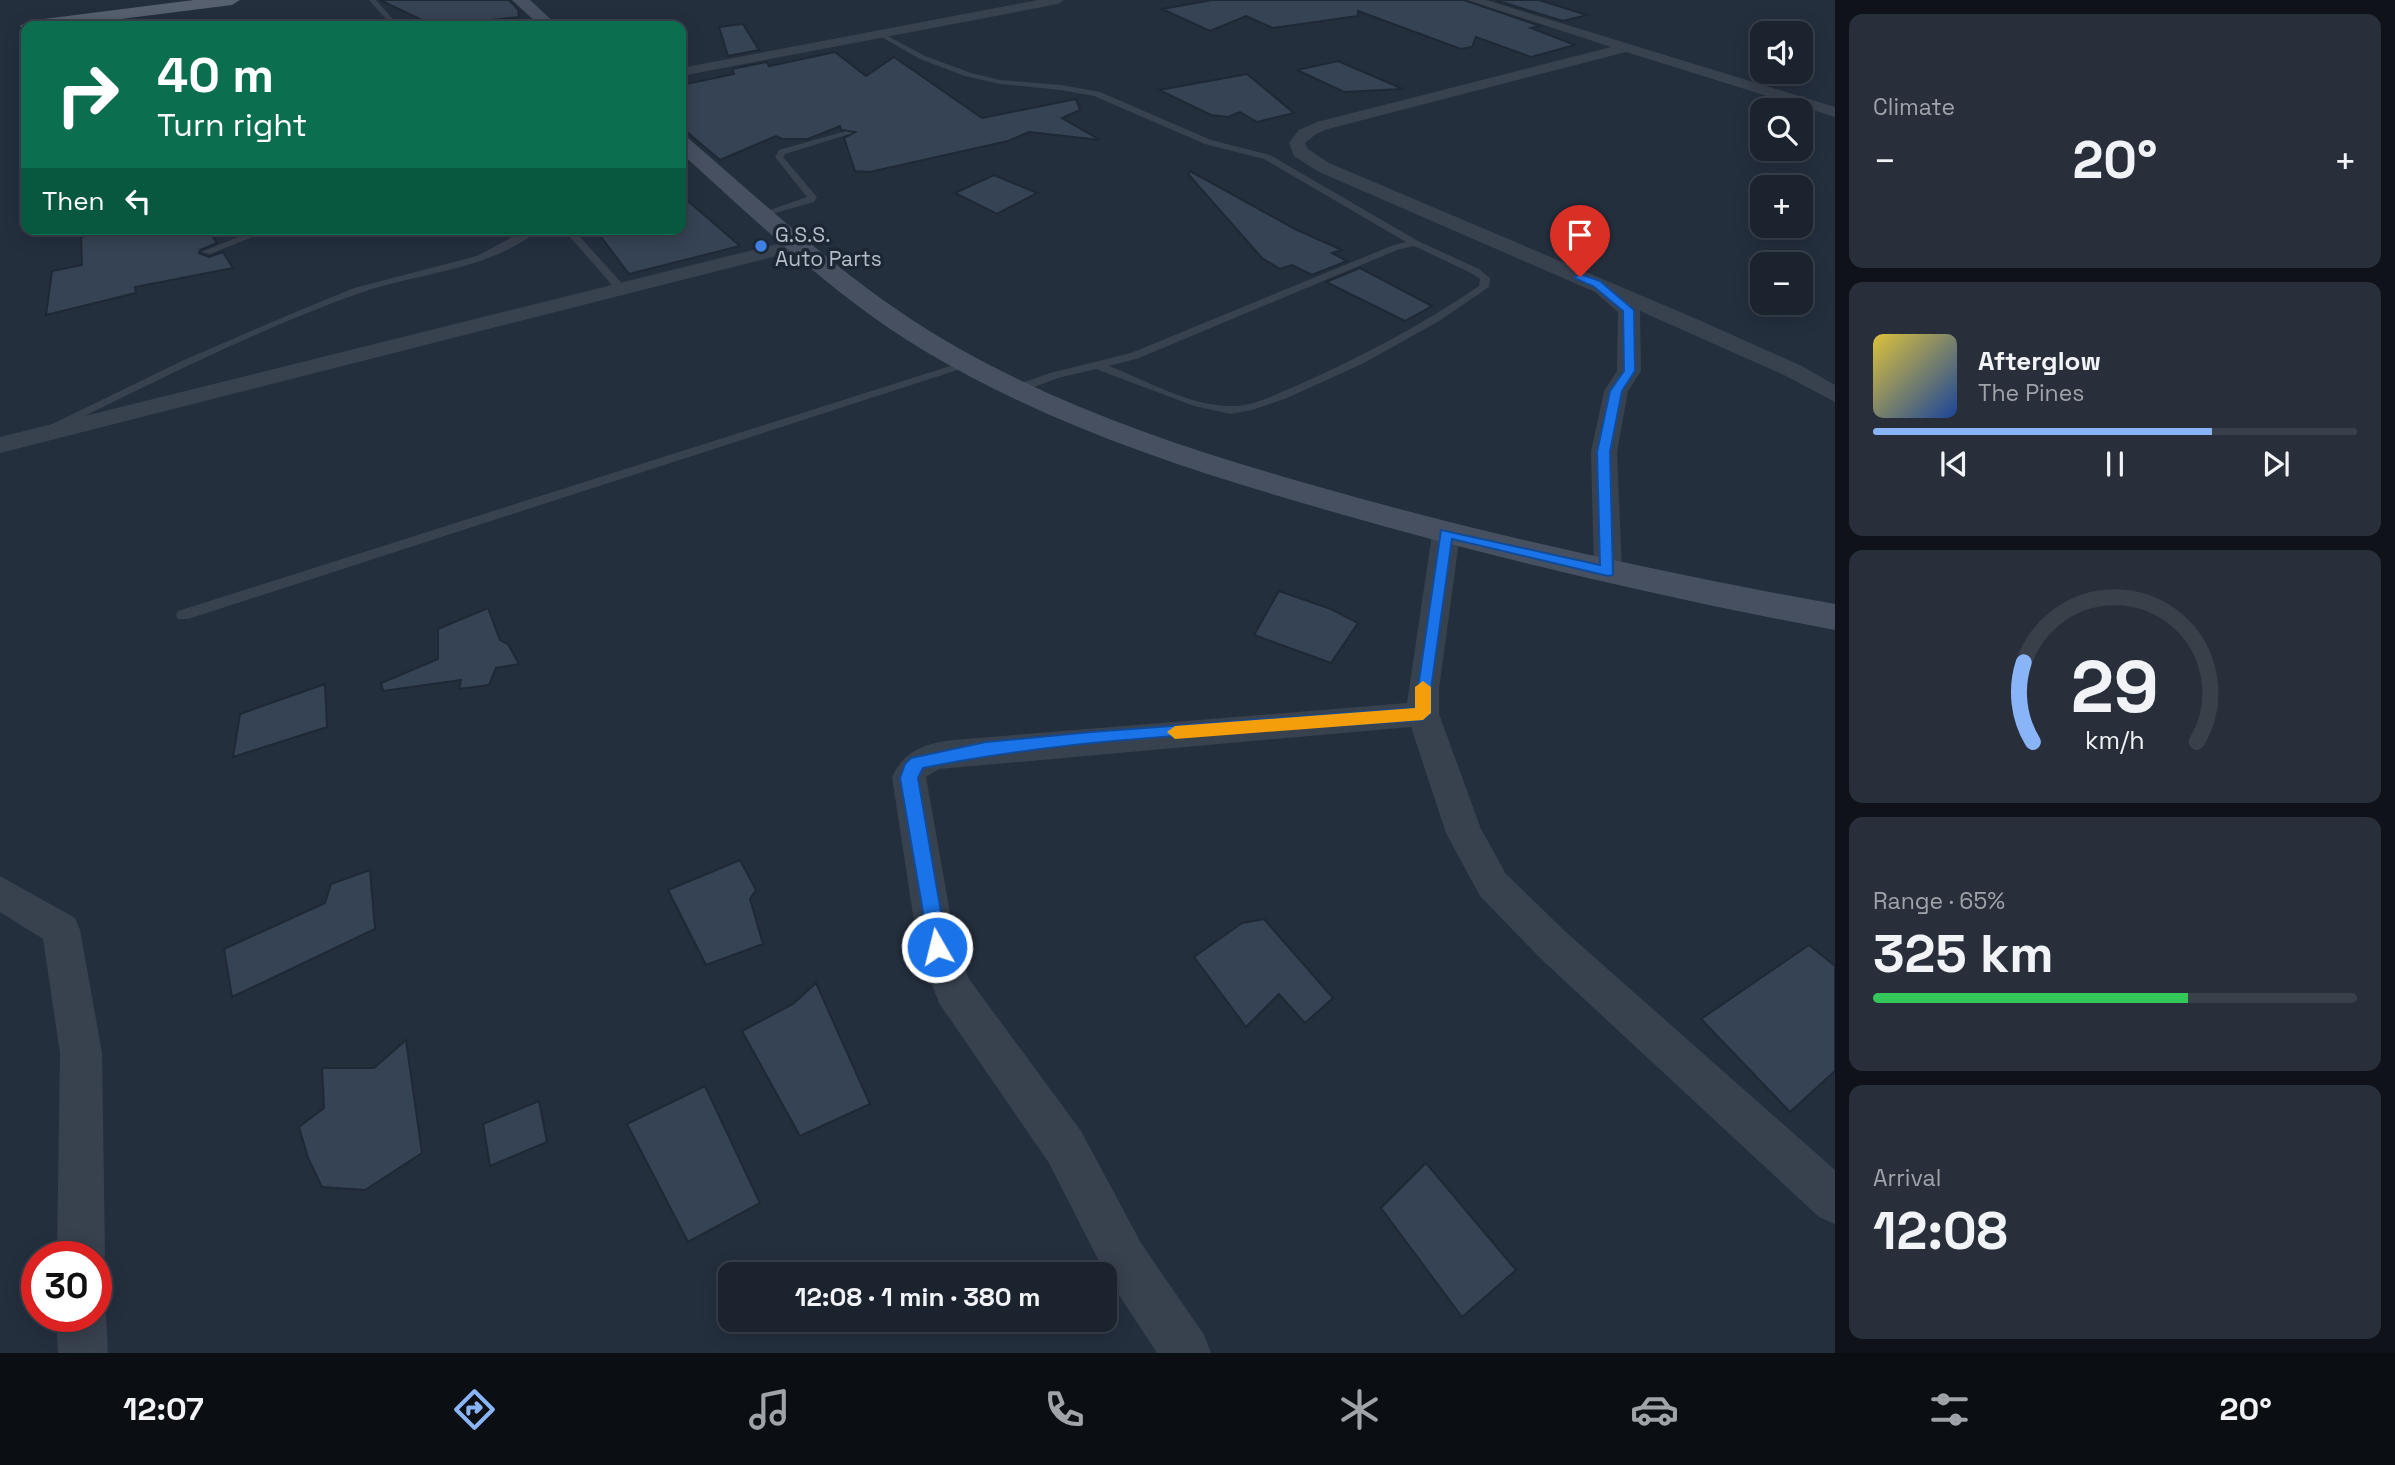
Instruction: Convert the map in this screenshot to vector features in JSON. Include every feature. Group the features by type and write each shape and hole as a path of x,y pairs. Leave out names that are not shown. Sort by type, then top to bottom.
{"main road":[{"path":"64,21 190,3 232,0"}],"street":[{"path":"520,0 544,21"},
{"path":"686,71 1058,0"},
{"path":"1473,0 1835,112"},
{"path":"1624,48 1311,129 1300,135 1297,143 1300,152 1323,167 1445,222 1597,283 1794,371 1835,395"},
{"path":"686,146 797,245 886,314 966,364 1065,414 1157,449 1446,534 1608,572 1835,617"},
{"path":"0,445 135,414 797,245"},
{"path":"1597,283 1629,310 1629,371 1616,391 1604,452 1608,572"},
{"path":"1446,534 1423,689 1423,713 1464,833 1493,885 1553,946 1835,1201"},
{"path":"1186,1353 1124,1260 1065,1147 953,990 937,947 909,778 911,769 932,758 986,749 1423,713"},
{"path":"0,892 61,930 81,1053 81,1241"},
{"path":"82,1332 83,1353"}],"lane":[{"path":"372,0 391,21"},
{"path":"880,34 917,57 942,66 1000,82 1097,94 1208,142 1261,155 1415,243 1485,278 1484,287 1465,303 1342,369 1259,405 1235,410 1213,408 1100,366"},
{"path":"764,215 811,200 812,197 779,156 782,152 849,133"},
{"path":"206,252 251,235"},
{"path":"37,435 188,362 358,290 481,258 524,235"},
{"path":"573,235 623,291"},
{"path":"1017,389 1054,375 1135,356 1394,248 1415,243"},
{"path":"183,615 966,364"}],"building":[{"path":"380,0 509,0 518,9 519,17 481,21 424,21"},
{"path":"1212,0 1464,0 1540,26 1531,28 1575,45 1531,57 1476,37 1472,47 1461,49 1358,11 1358,16 1273,28 1246,16 1210,31 1162,9"},
{"path":"1495,0 1539,0 1587,15 1563,21"},
{"path":"743,24 759,50 728,56 719,27"},
{"path":"835,52 866,76 894,57 982,118 1076,99 1080,110 1062,118 1100,140 1029,132 1008,141 870,172 855,171 844,138 855,132 841,130 840,126 808,139 782,139 776,136 720,160 686,131 686,84 734,74 732,69 767,62 769,66"},
{"path":"1338,61 1403,89 1344,92 1297,70"},
{"path":"1247,74 1294,113 1257,122 1240,112 1228,117 1211,115 1159,90"},
{"path":"1190,171 1295,229 1342,250 1332,253 1347,261 1312,275 1292,265 1280,269 1262,258 1188,174"},
{"path":"994,175 1037,193 997,214 955,193"},
{"path":"686,199 740,246 629,274 600,235 686,235"},
{"path":"212,235 217,243 200,250 199,253 209,257 223,252 233,268 135,287 136,293 46,315 52,271 82,265 81,237"},
{"path":"1360,268 1432,306 1405,321 1326,282"},
{"path":"1279,591 1331,609 1358,623 1331,663 1254,635"},
{"path":"488,608 500,640 508,644 519,664 496,668 489,685 459,689 461,680 383,691 381,683 438,659 438,629"},
{"path":"325,684 327,727 233,757 240,714"},
{"path":"740,860 756,890 750,899 763,944 706,965 668,890"},
{"path":"370,870 375,929 232,997 224,949 325,903 331,884"},
{"path":"1264,919 1333,998 1305,1023 1279,994 1246,1027 1194,957 1242,923"},
{"path":"1809,945 1835,966 1835,1071 1790,1112 1701,1019"},
{"path":"816,983 870,1104 800,1136 742,1031 793,1004"},
{"path":"406,1040 422,1153 365,1190 322,1187 308,1158 299,1127 324,1108 322,1068 374,1068"},
{"path":"705,1086 760,1203 688,1242 627,1124"},
{"path":"539,1101 547,1142 490,1166 483,1124"},
{"path":"1426,1163 1516,1270 1462,1317 1381,1208"}],"slow traffic":[{"path":"1175,732 1423,713 1423,687"}],"place":[{"name":"G.S.S. Auto Parts","path":"761,246"}],"route":[{"path":"937,947 909,778 911,769 918,763 986,749 1091,738 1423,713 1423,689 1446,534 1608,572 1604,452 1616,391 1629,371 1629,310 1597,283 1580,277"}]}
